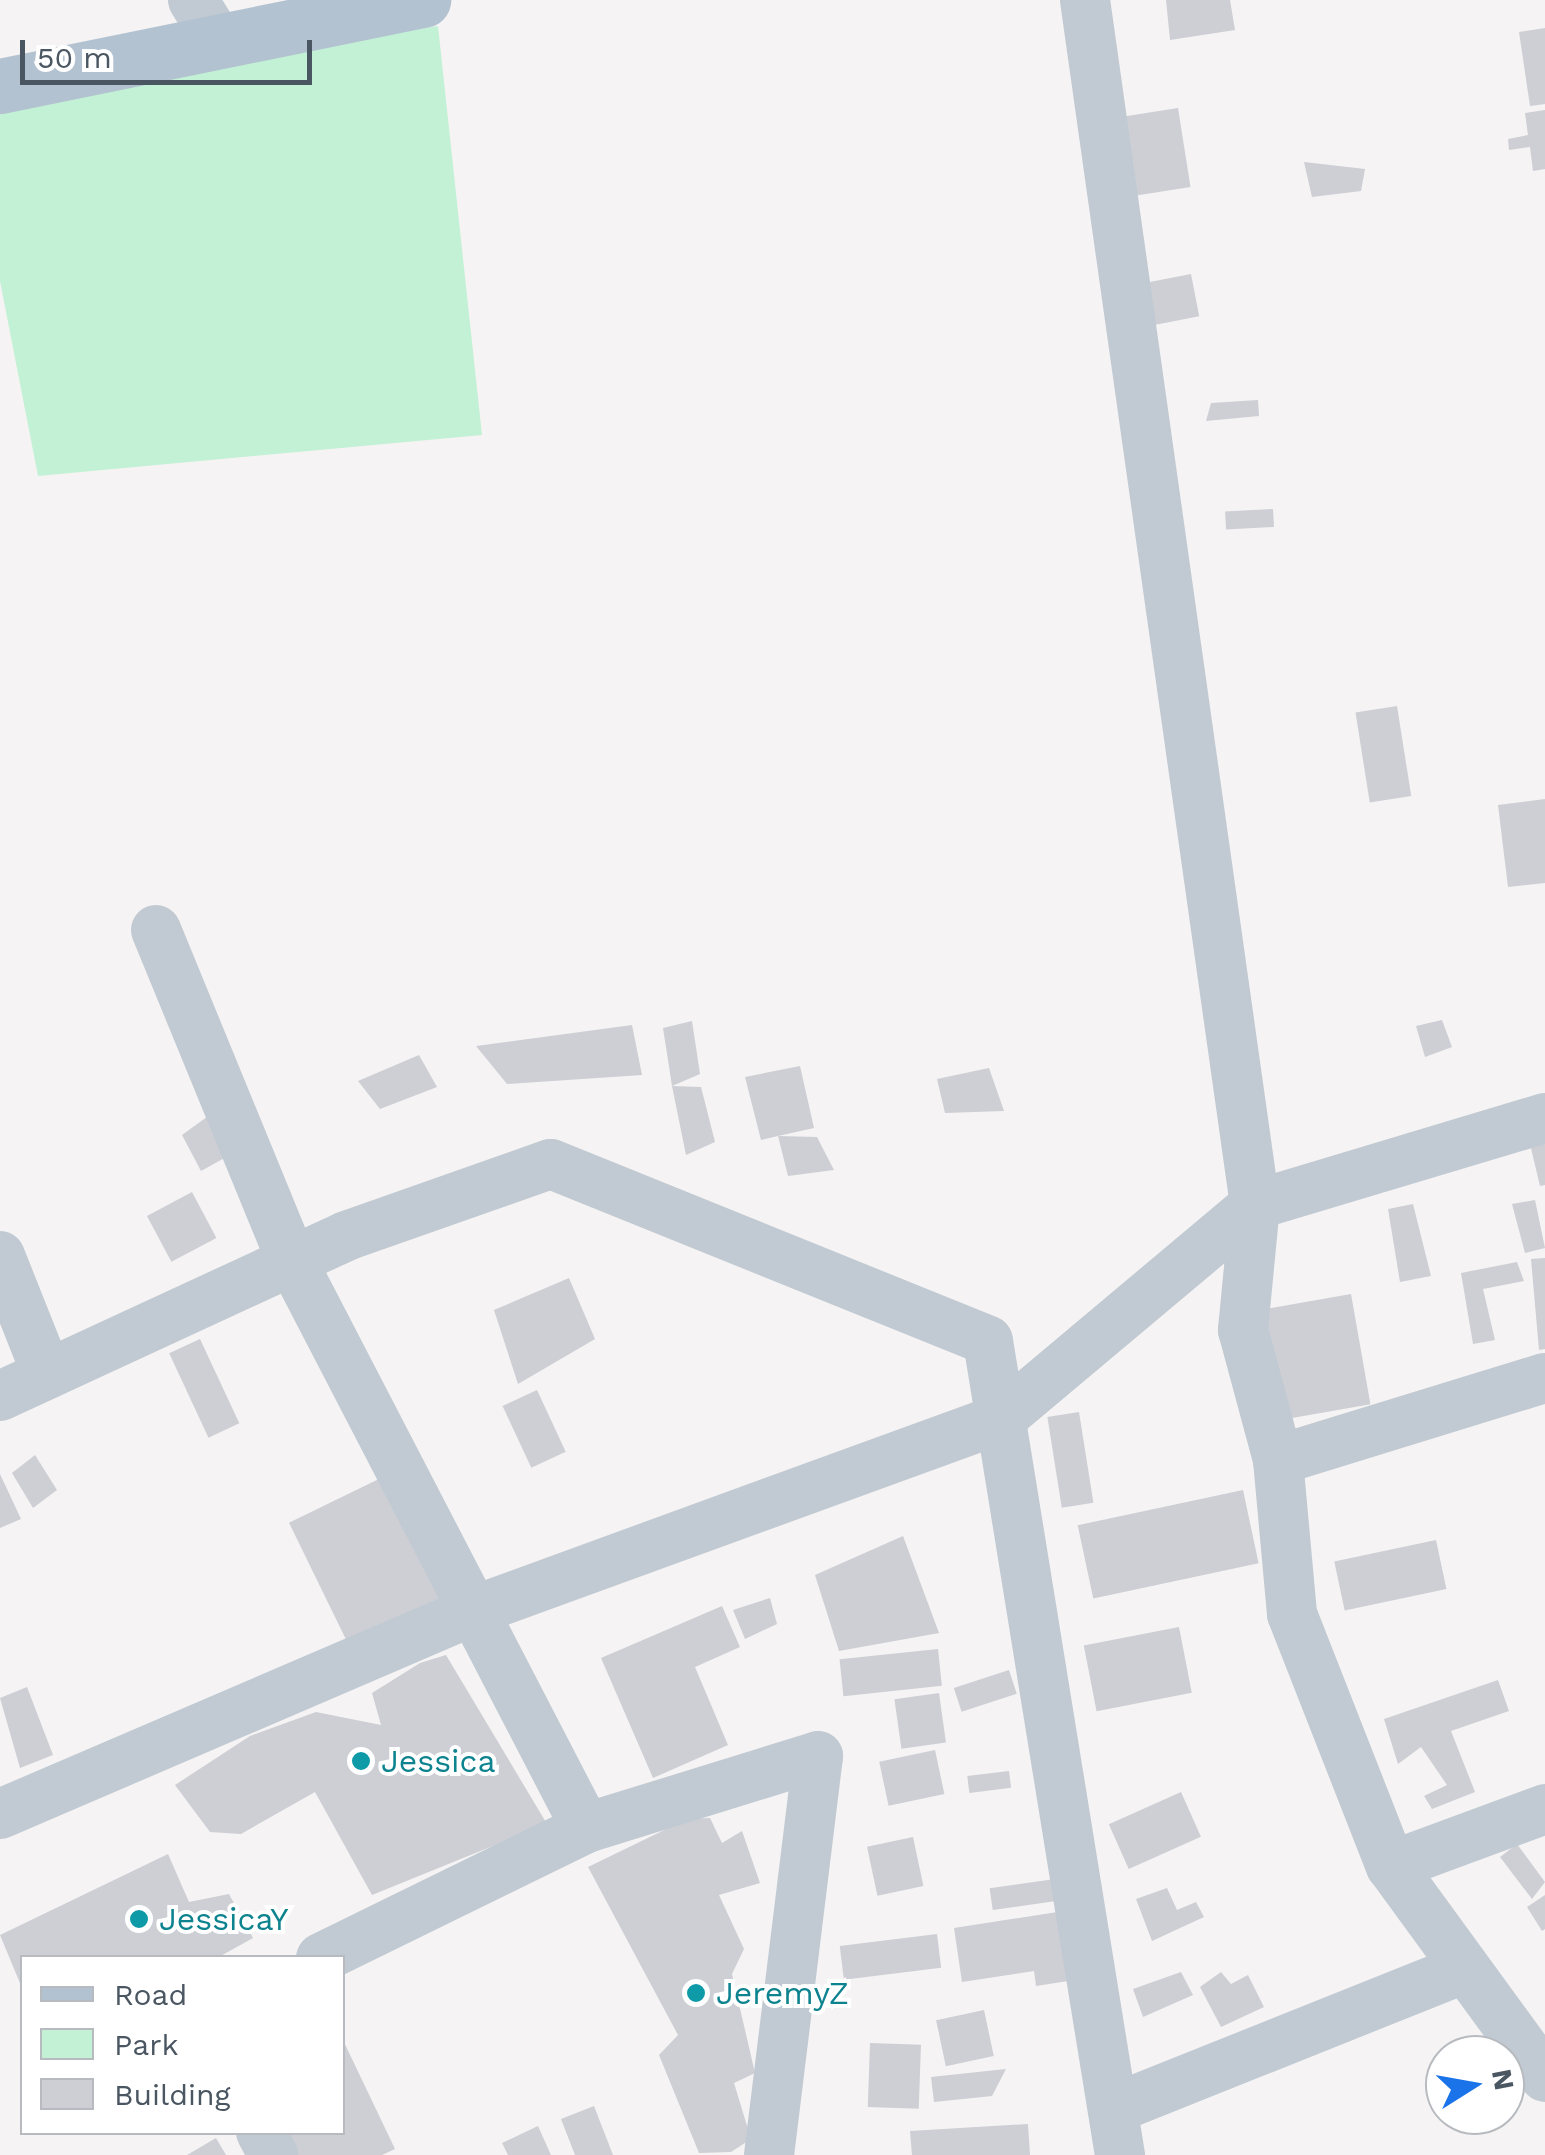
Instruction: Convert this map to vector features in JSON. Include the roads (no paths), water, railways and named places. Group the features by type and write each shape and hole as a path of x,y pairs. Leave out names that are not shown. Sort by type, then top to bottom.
{"main road":[{"path":"0,86 206,21 423,0"}],"street":[{"path":"1085,0 1256,1205 1244,1330 1278,1460 1292,1614 1390,1866 1545,2077"},
{"path":"156,930 292,1261 586,1828"},
{"path":"0,1814 473,1611 1000,1420 1256,1205 1545,1118"},
{"path":"0,1396 292,1261 551,1164 988,1340 1116,2132 1464,1969"},
{"path":"0,1256 47,1374"},
{"path":"1278,1460 1545,1378"},
{"path":"327,1955 586,1828 818,1756 769,2155"},
{"path":"1390,1866 1545,1810"}],"place":[{"name":"Jessica","path":"361,1761"},
{"name":"JessicaY","path":"139,1919"},
{"name":"JeremyZ","path":"696,1993"}]}
